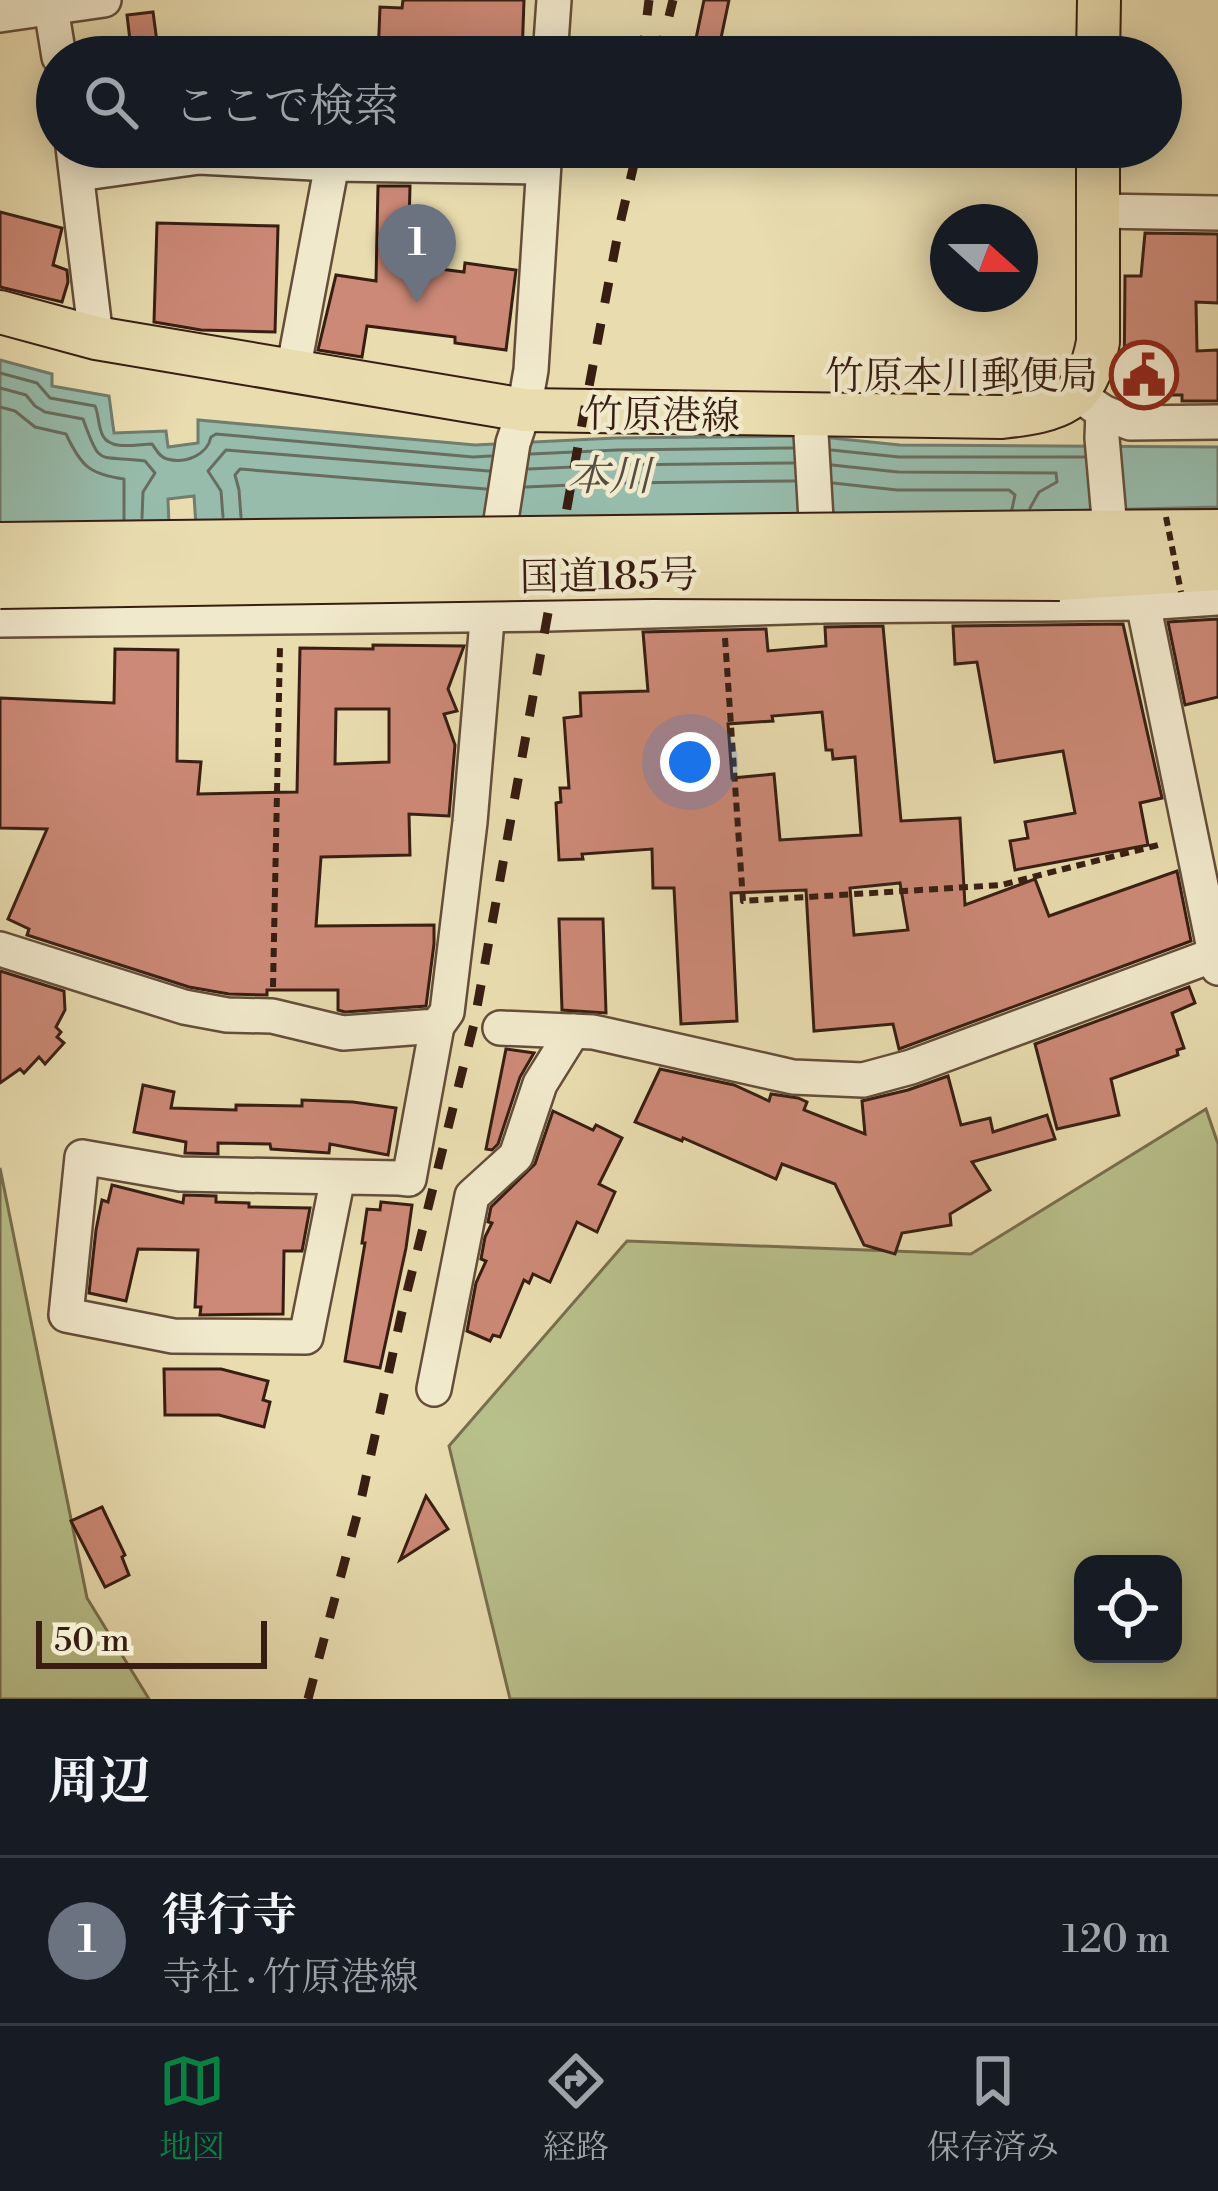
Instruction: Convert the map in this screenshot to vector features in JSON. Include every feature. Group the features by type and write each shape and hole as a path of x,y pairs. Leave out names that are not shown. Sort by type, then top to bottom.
{"highway":[{"name":"国道185号","path":"0,584 652,574 1059,555 1218,533"},
{"name":"国道185号","path":"0,547 1059,555 1139,587 1200,579"}],"main road":[{"path":"1098,36 1099,0"},
{"path":"1094,414 1093,369 1099,342 1098,168"},
{"name":"竹原港線","path":"0,312 96,338 293,371 518,427 811,426 1002,417 1066,403 1094,414"}],"street":[{"path":"0,15 104,0"},
{"path":"551,36 554,0"},
{"path":"51,8 56,36"},
{"path":"76,168 96,338"},
{"path":"293,371 331,168"},
{"path":"338,1178 307,1337 173,1336 66,1315 82,1157 181,1174 409,1179 436,1027 447,1012 470,822 488,606 531,370 543,168"},
{"path":"1097,211 1218,213"},
{"path":"1109,518 1094,414 1130,423 1218,422"},
{"path":"811,426 821,598"},
{"path":"500,1028 593,1033 793,1077 863,1080 1217,958 1139,587"},
{"path":"0,620 280,619 488,606 724,609 821,598 1139,587 1218,598"},
{"path":"0,949 184,1007 227,1015 272,1016 343,1033 436,1027"},
{"path":"434,1389 472,1196 515,1156 540,1084 573,1031"}],"path":[{"path":"1166,517 1200,579"},
{"path":"724,609 743,901 1000,885 1189,837"},
{"path":"272,1016 280,619"}],"green space":[{"path":"1206,1109 1218,1144 1218,1699 510,1699 449,1446 627,1241 971,1254"},
{"path":"0,1168 87,1598 149,1699 0,1699"}],"water":[{"name":"本川","path":"0,360 52,374 52,386 109,396 114,433 166,431 168,447 198,443 198,420 475,445 812,436 900,445 1218,447 1218,507 1057,511 1061,594 201,600 194,496 168,499 172,605 0,602"}],"building":[{"path":"403,0 524,0 523,36 379,36 380,7 402,8"},
{"path":"704,0 729,0 721,36 697,36"},
{"path":"153,12 156,36 130,36 127,15"},
{"path":"378,186 410,186 408,265 464,272 465,263 516,270 506,350 455,343 455,337 367,326 362,357 318,350 336,275 376,281"},
{"path":"0,212 62,228 53,265 67,270 62,302 0,287"},
{"path":"157,223 278,226 275,332 201,330 154,322"},
{"path":"1145,233 1218,234 1218,303 1196,302 1197,351 1218,350 1218,401 1182,401 1182,395 1124,395 1125,276 1141,276"},
{"path":"1218,619 1218,697 1185,705 1168,622"},
{"path":"1123,624 1162,798 1140,803 1148,845 1015,870 1010,841 1028,838 1025,822 1075,813 1063,751 995,762 977,662 955,664 953,626"},
{"path":"883,626 901,821 960,818 965,905 1035,879 1049,916 1177,871 1191,941 899,1049 893,1024 814,1031 806,890 731,893 737,1021 681,1024 674,888 653,888 652,849 559,860 556,803 561,802 560,788 569,788 564,718 581,716 580,693 648,691 643,632 766,629 768,651 826,646 825,627","holes":["822,712 826,750 832,750 833,759 855,757 861,835 780,840 774,774 732,778 728,724","900,883 908,930 854,935 850,888"]},
{"path":"373,645 464,646 448,689 457,711 444,714 455,745 449,816 409,814 410,855 321,857 316,926 434,925 426,1006 345,1012 338,1010 338,990 267,990 267,995 189,987 27,935 29,929 8,919 47,829 0,828 0,698 114,703 115,649 178,650 177,761 201,762 198,794 297,792 300,648 373,649","holes":["336,709 389,709 389,762 335,764"]},
{"path":"559,919 603,919 606,1013 562,1010"},
{"path":"0,971 64,991 65,1010 56,1027 64,1043 45,1064 39,1057 24,1073 20,1069 0,1083"},
{"path":"1189,987 1195,1003 1172,1013 1184,1048 1177,1050 1178,1055 1111,1079 1119,1115 1057,1129 1035,1044"},
{"path":"506,1049 534,1053 520,1077 498,1144 486,1149"},
{"path":"660,1069 734,1085 769,1101 771,1094 798,1098 807,1102 804,1110 865,1134 862,1101 948,1076 961,1125 990,1118 993,1132 1047,1115 1055,1139 972,1162 990,1190 950,1214 951,1225 902,1233 895,1254 864,1245 835,1184 782,1164 776,1179 635,1122"},
{"path":"143,1085 174,1092 171,1108 302,1106 302,1100 396,1108 388,1155 330,1144 329,1153 271,1149 270,1144 218,1143 218,1154 185,1153 186,1142 134,1132"},
{"path":"553,1111 622,1138 599,1184 615,1192 597,1232 577,1222 550,1282 533,1274 529,1283 524,1280 500,1337 493,1335 490,1341 467,1331 476,1283 486,1261 481,1259 492,1223 488,1222 491,1207 535,1164"},
{"path":"112,1185 183,1203 184,1195 216,1196 216,1202 249,1203 249,1207 310,1208 302,1251 284,1251 283,1314 200,1315 201,1307 195,1307 198,1250 138,1249 126,1301 89,1293 102,1200 108,1202"},
{"path":"381,1202 412,1205 380,1368 345,1361 367,1209 380,1210"},
{"path":"164,1369 221,1369 268,1381 263,1400 270,1402 264,1427 219,1415 165,1415"},
{"path":"426,1496 448,1529 400,1560"},
{"path":"102,1507 125,1555 129,1575 105,1587 71,1521"}],"railway":[{"path":"645,36 649,0"},
{"path":"664,36 673,0"},
{"path":"308,1699 361,1500 474,1024 633,168"}],"place":[{"name":"得行寺","path":"417,303"},
{"name":"竹原本川郵便局","path":"1144,375"}]}
